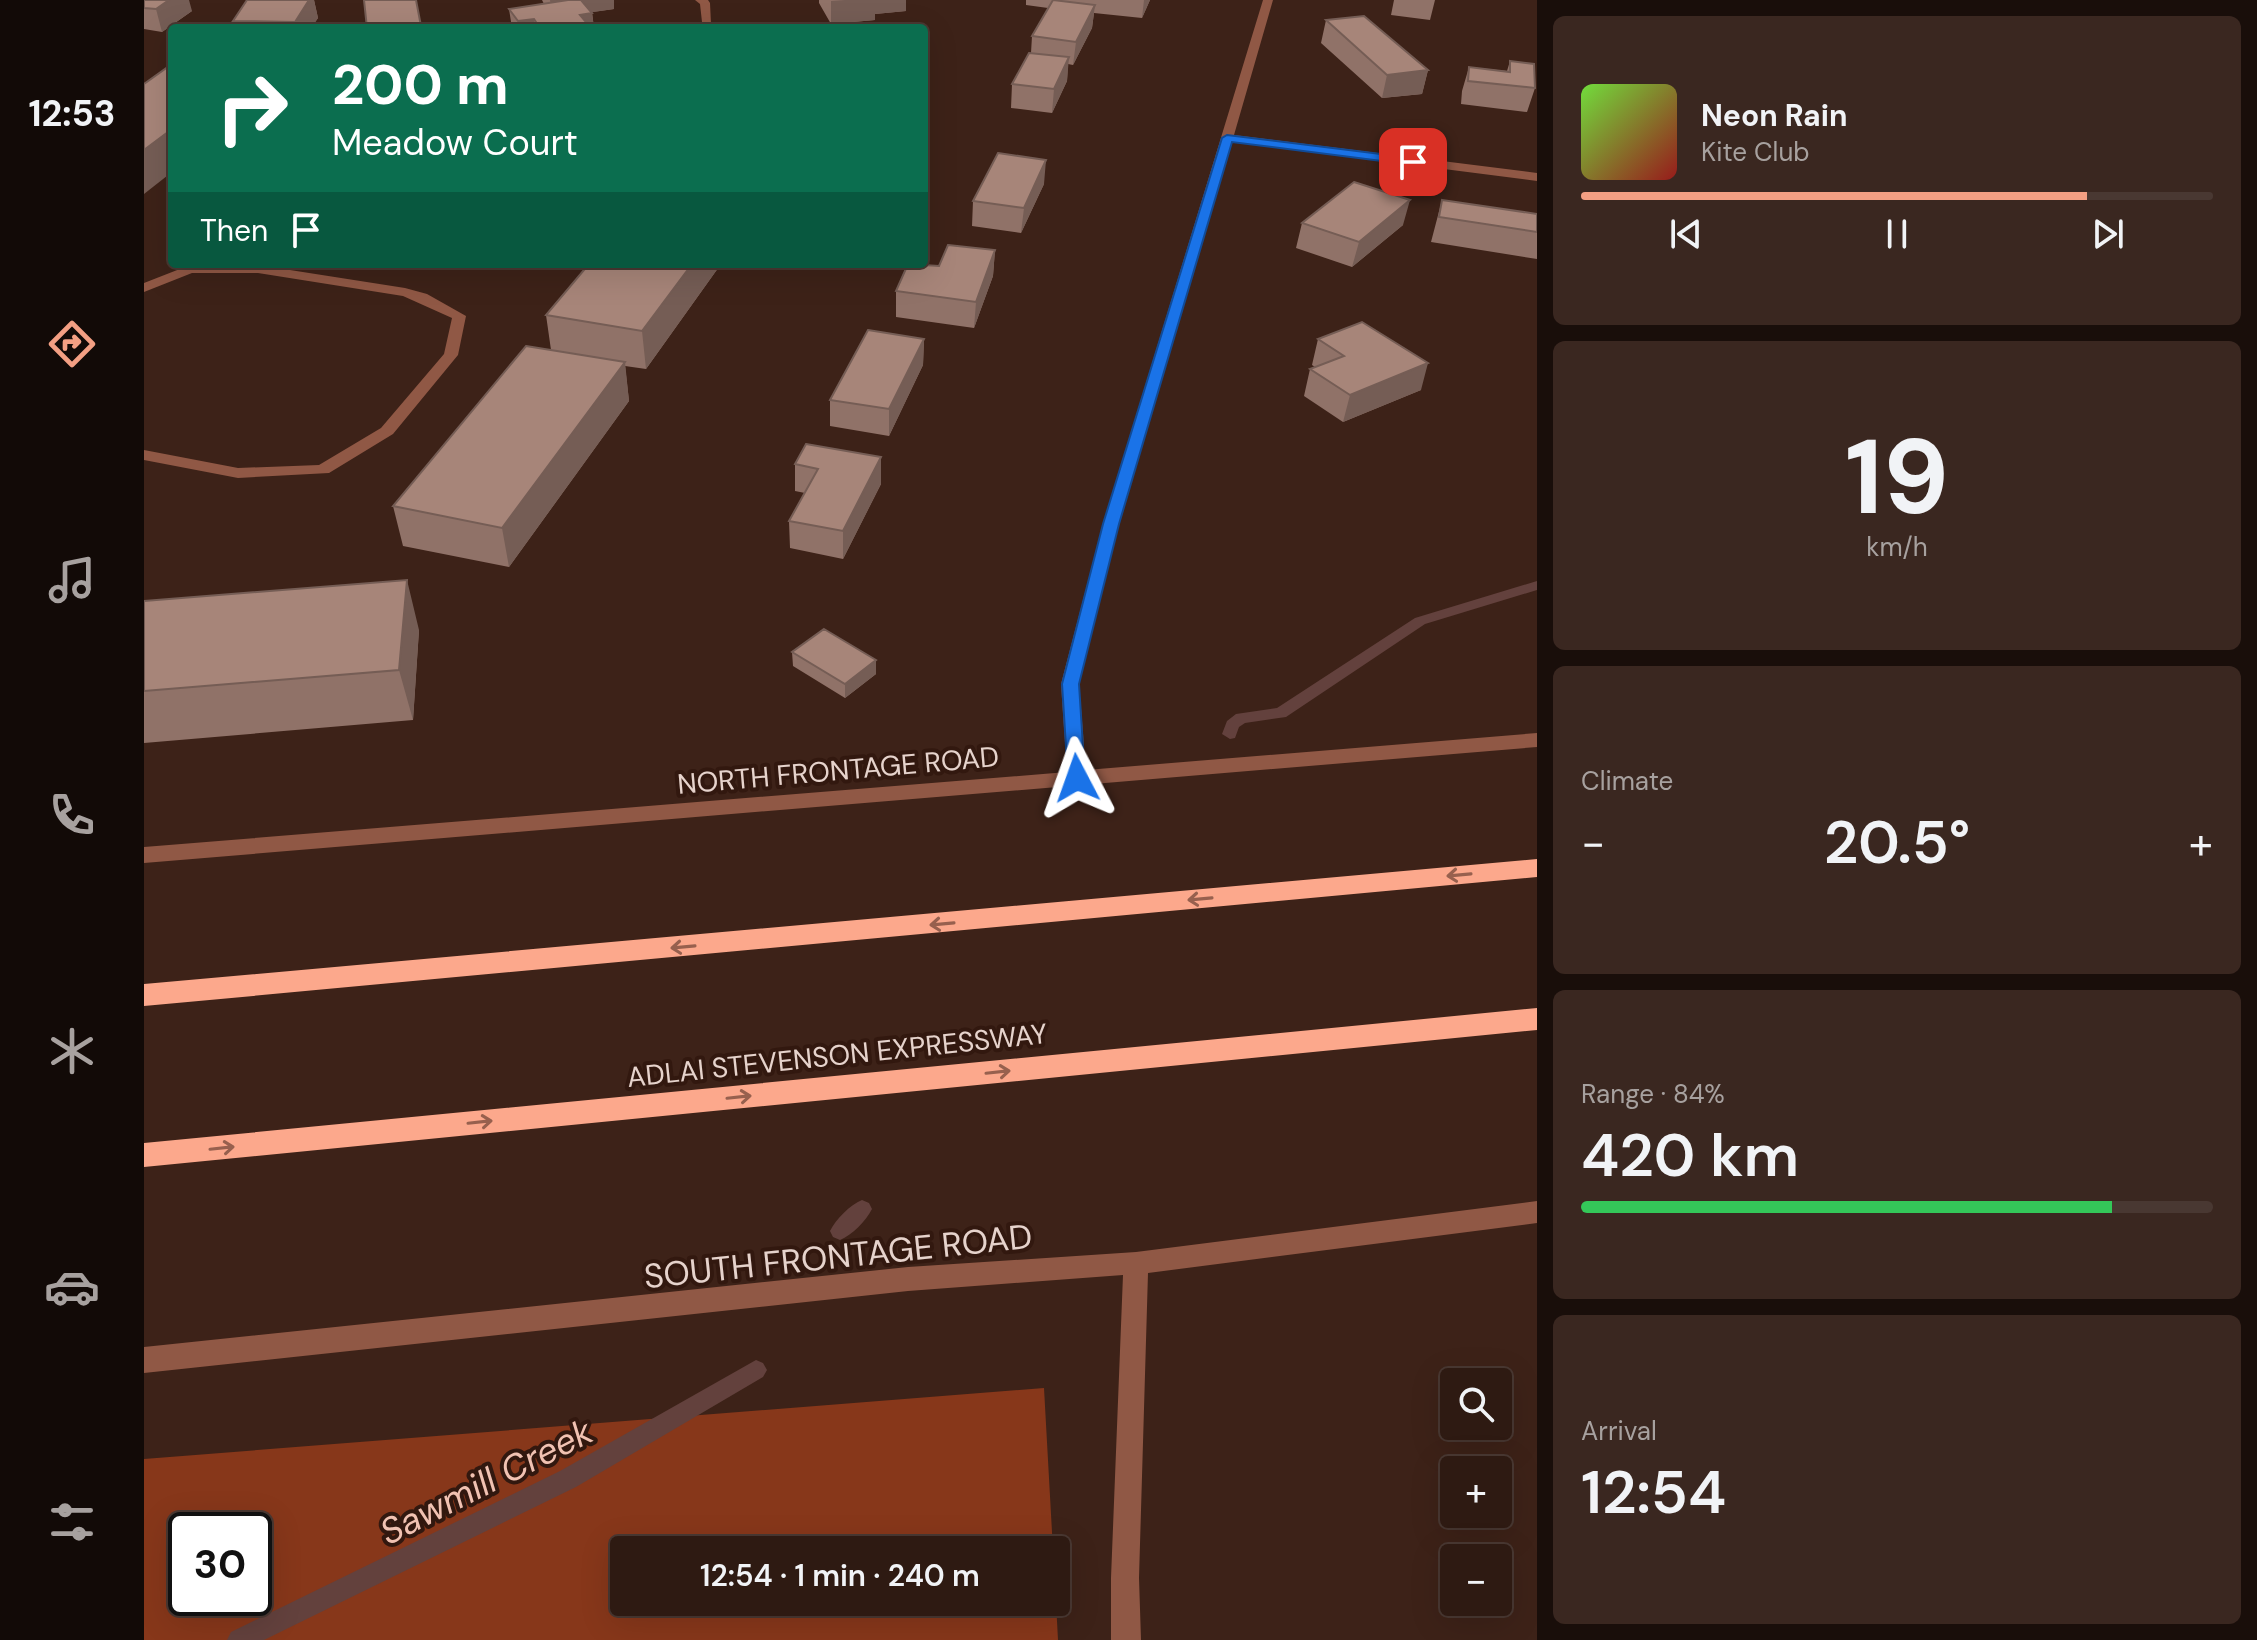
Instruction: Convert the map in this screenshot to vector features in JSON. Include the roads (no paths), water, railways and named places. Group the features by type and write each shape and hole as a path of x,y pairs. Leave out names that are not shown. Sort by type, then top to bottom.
{"highway":[{"path":"144,995 1537,868"},
{"name":"ADLAI STEVENSON EXPRESSWAY","path":"144,1155 1537,1019"}],"street":[{"path":"700,0 705,3 707,22"},
{"path":"1077,778 1070,684 1111,524 1268,0"},
{"path":"1227,138 1537,177"},
{"path":"144,288 190,269 258,269 405,292 459,316 451,355 387,431 323,470 238,473 144,455"},
{"name":"NORTH FRONTAGE ROAD","path":"144,855 1537,740"},
{"name":"SOUTH FRONTAGE ROAD","path":"144,1360 908,1279 1136,1263 1537,1212"},
{"path":"1126,1640 1125,1578 1136,1263"}],"waterway":[{"name":"Sawmill Creek","path":"1230,734 1232,725 1241,718 1281,713 1420,621 1537,585"},
{"name":"Sawmill Creek","path":"840,1231 862,1209"},
{"name":"Sawmill Creek","path":"239,1640 568,1479 756,1370"}]}
